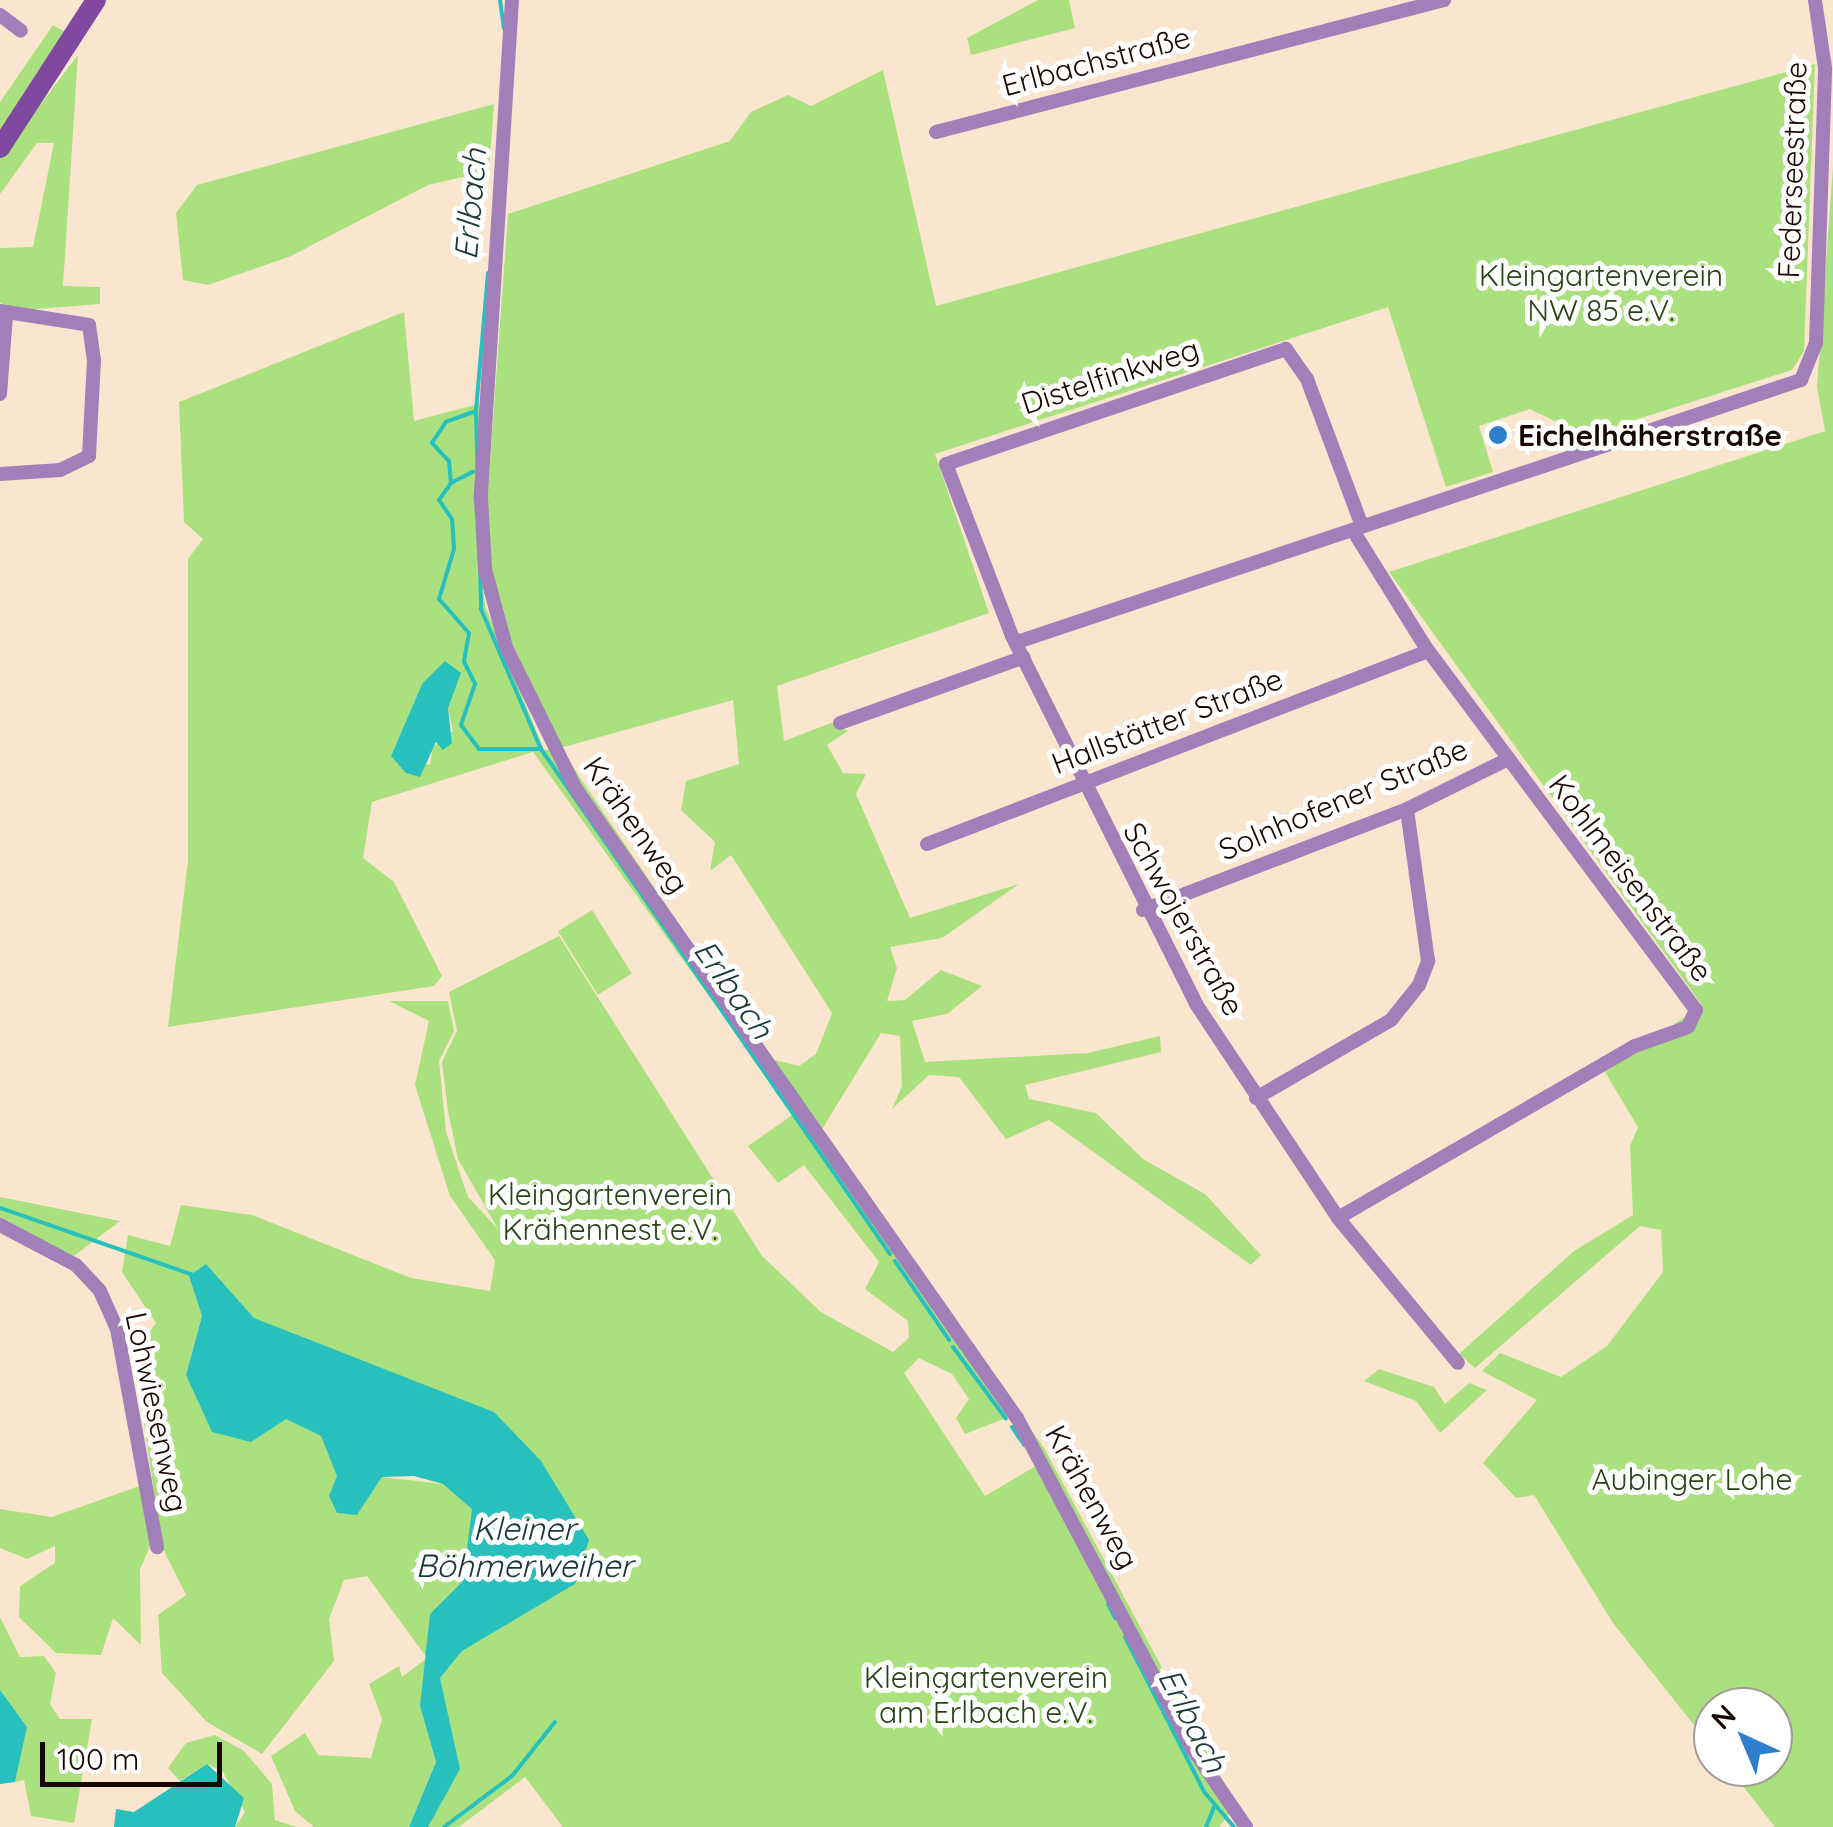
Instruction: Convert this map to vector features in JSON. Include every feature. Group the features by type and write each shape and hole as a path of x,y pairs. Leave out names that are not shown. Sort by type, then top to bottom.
{"street":[{"path":"0,148 96,0"},
{"name":"Krähenweg","path":"512,0 481,499 485,569 506,647 576,789 1017,1418 1192,1748 1246,1827"},
{"name":"Federseestraße","path":"1358,529 1786,390 1812,364 1816,343 1825,68 1815,0"},
{"name":"Erlbachstraße","path":"936,132 1436,1"},
{"path":"0,15 22,30"},
{"path":"0,394 3,314 89,324 92,443 75,466 0,474"},
{"name":"Kohlmeisenstraße","path":"1286,349 1307,379 1358,529 1428,651 1695,1019 1338,1218"},
{"name":"Distelfinkweg","path":"952,457 1286,349"},
{"name":"Schwojerstraße","path":"952,457 948,476 962,518 1143,910 1256,1098 1338,1218 1458,1363"},
{"path":"1017,642 1358,529"},
{"name":"Hallstätter Straße","path":"927,844 1428,651"},
{"path":"840,722 1024,657"},
{"name":"Solnhofener Straße","path":"1143,910 1408,809 1508,759"},
{"path":"1256,1098 1391,1020 1419,985 1428,961 1408,809"},
{"name":"Lohwiesenweg","path":"0,1226 76,1265 100,1291 117,1329 158,1547"}],"green space":[{"path":"1038,0 1069,0 1075,28 971,55 967,38"},
{"path":"53,25 67,33 0,132 0,102"},
{"path":"78,55 63,286 100,287 100,304 11,311 0,302 0,248 33,247 54,143 37,143 0,194 0,157"},
{"path":"1815,64 1804,351 1792,370 1585,436 1530,409 1479,426 1493,472 1446,487 1388,307 935,454 989,613 777,686 784,741 831,723 848,731 827,745 843,773 866,774 856,794 910,918 1019,884 942,938 890,947 897,968 887,1001 905,1000 941,970 982,986 947,1014 912,1021 925,1062 1088,1053 1160,1036 1161,1052 1025,1085 1029,1099 1096,1113 1143,1159 1205,1194 1261,1255 1251,1265 1049,1120 1006,1139 959,1077 929,1075 892,1109 902,1086 900,1036 881,1033 821,1131 1044,1448 1236,1805 1219,1827 563,1827 525,1777 459,1827 428,1827 459,1769 440,1678 462,1651 575,1584 494,1412 292,1335 254,1318 223,1287 189,1276 202,1316 186,1375 251,1441 286,1418 321,1436 357,1515 382,1477 443,1484 473,1509 463,1581 430,1615 429,1679 420,1706 436,1762 409,1827 314,1827 295,1811 271,1756 305,1733 318,1755 371,1758 382,1719 369,1684 399,1666 402,1677 427,1658 367,1576 344,1580 329,1619 334,1661 262,1754 207,1722 162,1673 158,1615 186,1595 162,1547 134,1353 156,1323 122,1272 128,1235 170,1246 181,1205 252,1215 411,1278 490,1291 495,1260 450,1196 415,1085 429,1021 389,1001 448,1001 454,1031 439,1061 446,1132 468,1197 498,1229 458,1159 448,1111 442,1062 457,1031 449,992 559,936 762,1256 821,1312 893,1352 909,1338 908,1321 865,1289 879,1262 804,1165 778,1183 748,1146 794,1114 533,752 372,802 363,858 394,882 442,976 434,986 168,1027 188,860 188,559 203,539 184,522 179,402 404,312 414,421 482,403 475,520 485,606 544,750 558,748 497,608 485,530 508,214 730,141 751,112 788,95 811,106 883,70 936,306","holes":["460,673 448,708 453,731 433,747 430,765 391,756 422,684","733,700 739,764 686,781 681,810 715,842 710,871 731,855 832,1013 816,1054 799,1066 770,1059 560,748","919,1358 952,1374 969,1399 956,1418 965,1434 1009,1417 1039,1464 985,1496 904,1373"]},
{"path":"494,104 489,171 428,185 291,256 208,285 183,280 176,213 197,185"},
{"name":"Aubinger Lohe","path":"1833,166 1833,1827 1775,1827 1744,1787 1793,1787 1793,1687 1693,1687 1693,1724 1613,1623 1534,1495 1516,1498 1483,1463 1537,1400 1482,1371 1500,1353 1561,1377 1607,1346 1663,1272 1661,1230 1640,1226 1475,1368 1459,1354 1574,1251 1633,1215 1630,1146 1638,1127 1605,1072 1702,1005 1389,572 1825,431 1817,387"},
{"path":"592,910 632,974 598,995 558,931"},
{"path":"0,1197 120,1221 74,1256 0,1220"},
{"path":"1379,1369 1434,1387 1445,1404 1469,1383 1487,1390 1440,1433 1416,1401 1364,1381"},
{"path":"145,1484 152,1541 140,1570 141,1645 113,1618 101,1655 56,1653 19,1617 20,1586 55,1563 55,1546 27,1559 0,1548 0,1509 52,1517"},
{"path":"0,1617 20,1657 44,1656 56,1673 50,1704 60,1719 92,1719 74,1823 31,1816 24,1780 15,1782 27,1727 0,1690"},
{"path":"215,1735 244,1751 272,1784 275,1820 296,1827 235,1827 245,1812 223,1772 207,1764 180,1781 168,1768 186,1743"}],"water":[{"path":"445,661 461,673 448,708 452,743 443,750 436,742 420,777 406,773 391,756 422,684"},
{"name":"Kleiner Böhmerweiher","path":"206,1264 254,1318 494,1412 541,1461 589,1540 575,1584 462,1651 440,1678 460,1769 428,1827 409,1827 436,1762 420,1706 430,1614 463,1581 472,1509 443,1484 414,1476 382,1477 357,1515 337,1513 329,1496 337,1476 321,1436 286,1419 251,1442 212,1432 186,1375 202,1316 189,1276"},
{"path":"0,1690 27,1727 15,1782 0,1784"},
{"path":"207,1764 244,1798 235,1827 114,1827 116,1809 134,1812"}],"waterway":[{"name":"Erlbach","path":"500,0 504,29"},
{"name":"Erlbach","path":"488,273 476,411 446,422 432,443 449,461 451,483 439,500 452,519 454,549 439,599 469,633 464,662 475,684 461,725 479,749 541,749 890,1254"},
{"name":"Erlbach","path":"476,412 481,609 541,749"},
{"name":"Erlbach","path":"451,483 473,472"},
{"path":"0,1208 193,1275"},
{"name":"Erlbach","path":"895,1261 949,1340"},
{"name":"Erlbach","path":"953,1347 1006,1419"},
{"name":"Erlbach","path":"1012,1427 1024,1445"},
{"name":"Erlbach","path":"1108,1604 1115,1618"},
{"name":"Erlbach","path":"1125,1637 1205,1793 1234,1827"},
{"path":"444,1827 512,1776 555,1722"},
{"path":"1206,1827 1215,1805"}],"place":[{"name":"Eichelhäherstraße","path":"1498,435"}],"park label":[{"name":"Kleingartenverein NW 85 e.V.","path":"1601,292"},
{"name":"Kleingartenverein Krähennest e.V.","path":"610,1211"},
{"name":"Kleingartenverein am Erlbach e.V.","path":"986,1694"}]}
